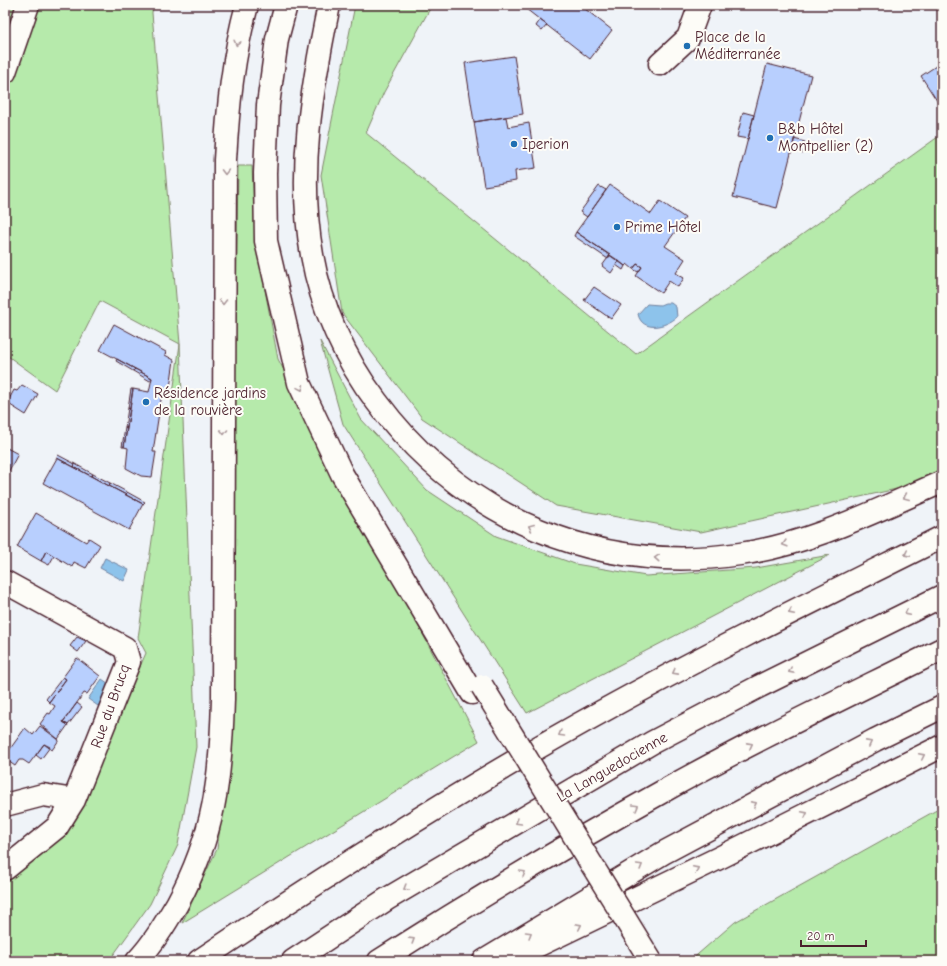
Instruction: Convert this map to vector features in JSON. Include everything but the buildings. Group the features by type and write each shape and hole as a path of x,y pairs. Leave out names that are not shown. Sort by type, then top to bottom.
{"main road":[{"path":"5,72 28,5"},
{"path":"137,961 158,934 186,886 196,863 212,817 220,763 223,699 223,223 225,160 231,78 246,5"},
{"path":"286,5 277,39 268,105 265,173 266,241 299,383 342,474 651,961"},
{"path":"298,5 290,40 280,98 275,172 281,243 294,316 313,380 346,455 477,689 637,961"},
{"path":"329,5 314,86 307,149 306,210 315,270 333,325 363,383 394,425 441,472 475,498 495,510 544,532 609,552 660,558 713,557 740,554 780,546 833,529 942,482"},
{"path":"660,64 688,38 700,5"},
{"path":"199,961 343,865 414,821 600,712 714,651 942,537"},
{"name":"Rue du Brucq","path":"5,582 125,648 129,662 74,800 57,827 5,869"},
{"name":"La Languedocienne","path":"294,961 387,899 653,742 760,686 942,596"},
{"path":"380,961 537,864 661,792 778,731 942,649"},
{"path":"484,961 663,853 875,740 942,707"},
{"path":"506,961 721,857 942,746"},
{"path":"5,805 42,795 74,800"}],"green space":[{"path":"5,5 153,5 152,13 180,344 100,301 55,390 5,354"},
{"path":"355,5 432,5 384,92 366,133 636,354 942,134 942,471 901,488 701,532 556,506 422,418 342,313 321,175"},
{"path":"238,166 252,166 255,237 278,359 479,741 182,923 217,849 230,757"},
{"path":"320,341 361,419 427,490 496,536 575,564 646,576 756,568 830,555 527,713 343,424"},
{"path":"180,344 196,747 178,845 150,904 109,961 5,961 5,883 71,822 146,653 138,638"},
{"path":"942,807 942,961 690,961 735,922"}],"water":[{"path":"671,303 676,307 677,317 672,321 661,325 649,326 640,320 638,314 647,304 660,305"},
{"path":"105,558 129,570 124,581 100,568"},
{"path":"102,679 112,686 98,706 88,699"}],"place":[{"name":"Place de la Méditerranée","path":"687,46"},
{"name":"B&b Hôtel Montpellier (2)","path":"770,138"},
{"name":"Iperion","path":"514,144"},
{"name":"Prime Hôtel","path":"617,227"},
{"name":"Résidence jardins de la rouvière","path":"146,402"}]}
